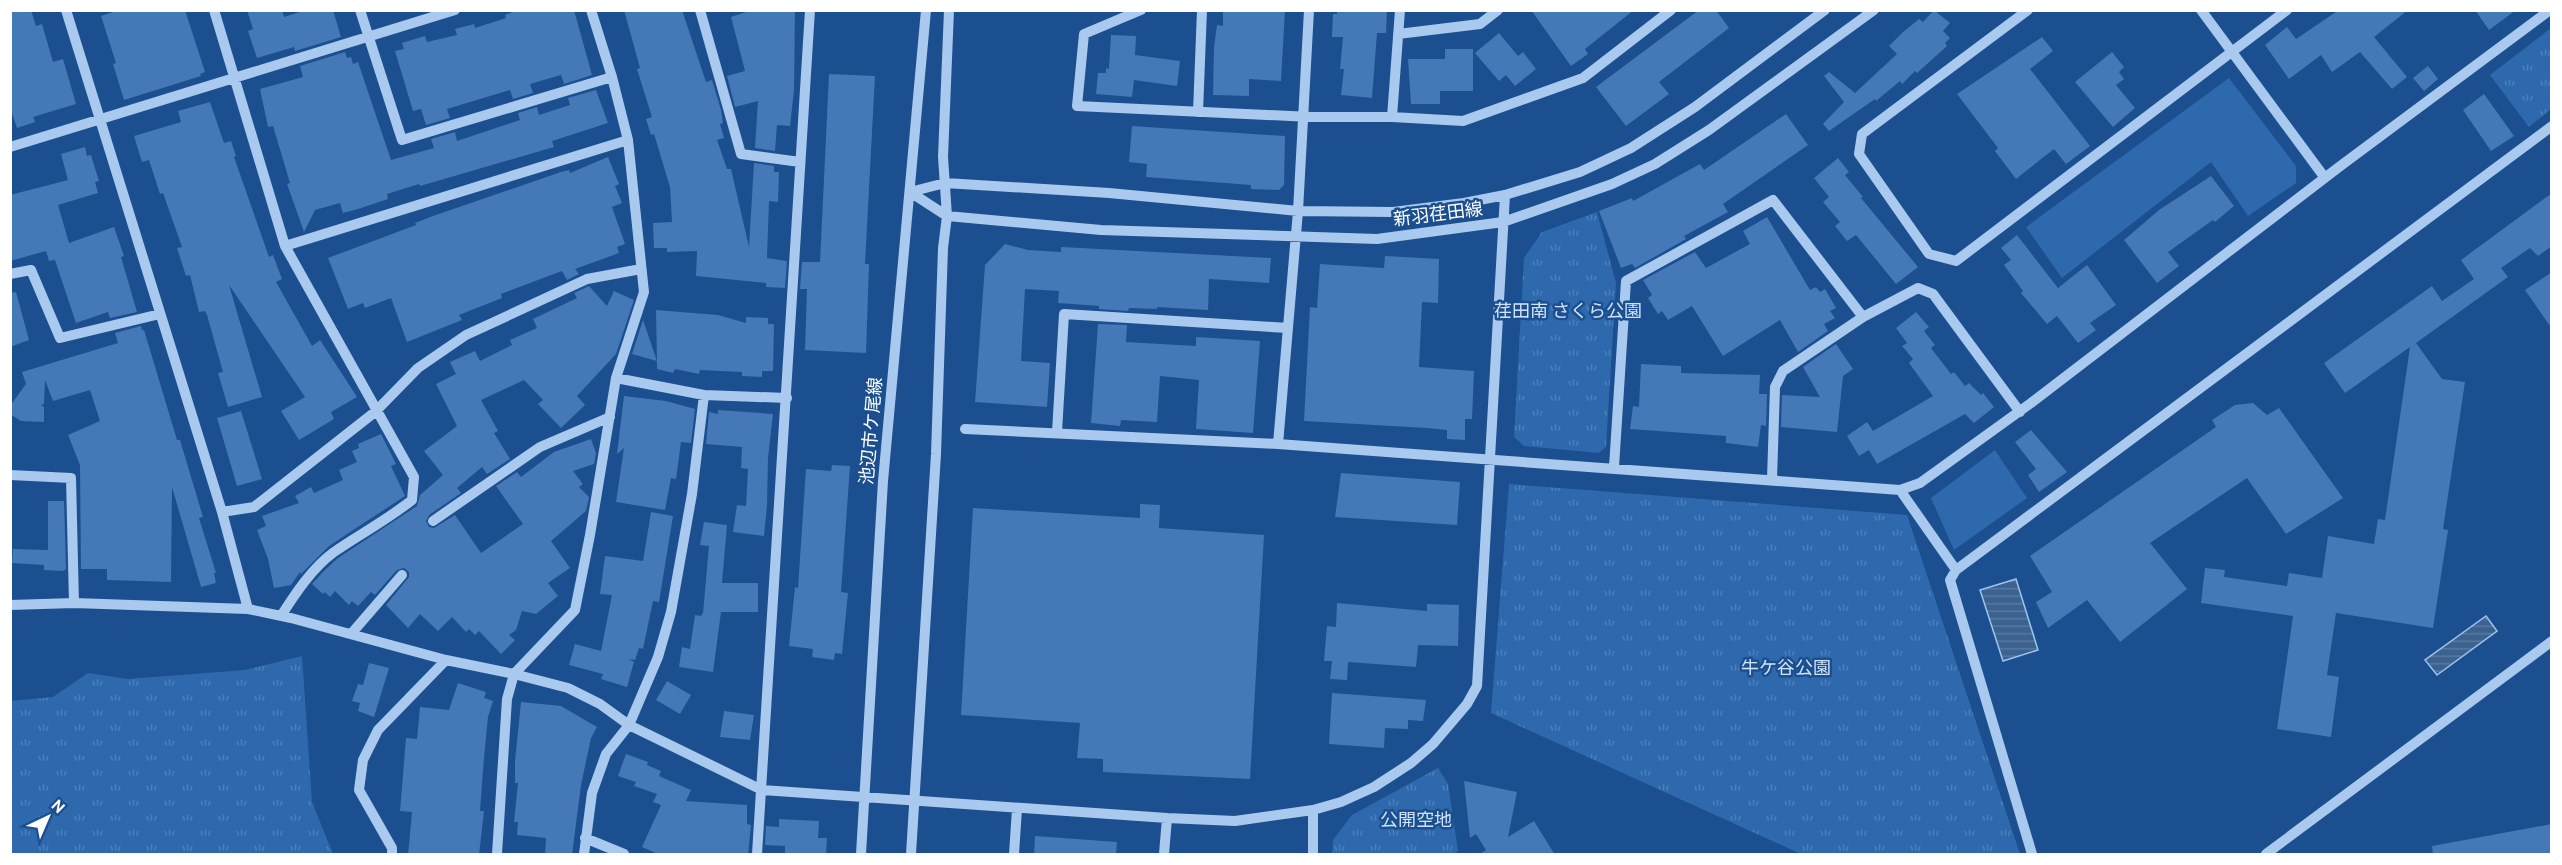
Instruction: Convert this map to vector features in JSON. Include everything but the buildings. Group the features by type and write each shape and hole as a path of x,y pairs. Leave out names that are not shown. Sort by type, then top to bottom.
{"street":[{"path":"66,10 222,512 248,609"},
{"path":"214,10 237,79 285,246 375,412 414,477 412,500 387,520 333,553 298,589 281,616"},
{"path":"360,10 402,140 612,77"},
{"path":"10,147 100,118 237,79 455,10"},
{"path":"497,855 507,699 514,674 575,610 616,378 644,292 628,140 612,77 591,10"},
{"path":"700,10 741,154 800,162"},
{"path":"758,855 810,10"},
{"name":"池辺市ケ尾線","path":"861,855 883,481 926,10"},
{"path":"911,855 936,454 943,248 947,216 943,142 949,10"},
{"path":"1141,10 1084,34 1077,106 1303,117 1392,117 1462,121 1583,78 1671,10"},
{"path":"1198,112 1202,10"},
{"path":"1278,444 1298,211 1310,10"},
{"path":"1392,117 1400,10"},
{"path":"1398,34 1480,24 1498,10"},
{"name":"新羽荏田線","path":"910,192 945,183 1108,193 1298,211 1394,212 1450,206 1505,195 1580,172 1631,148 1695,107 1825,10"},
{"name":"新羽荏田線","path":"947,216 1101,230 1377,239 1503,222 1612,184 1655,164 1709,130 1874,10"},
{"path":"2028,10 1862,134 1859,154 1929,254 1956,261 2287,10"},
{"path":"2201,10 2325,178"},
{"path":"965,429 1278,444 1614,467 1900,490 1920,483 2020,412 2325,178 2550,10"},
{"path":"2032,855 1950,580 1956,570 2552,126"},
{"path":"285,246 628,140"},
{"path":"910,192 947,216"},
{"path":"10,605 74,603 248,609 281,616 446,660 568,688 600,704 628,725 762,790 817,796 865,797 1017,809 1235,821 1313,810 1341,802 1374,787 1411,763 1433,744 1467,704 1477,686 1505,195"},
{"path":"1614,467 1626,281 1773,200 1863,318"},
{"path":"222,512 254,507 375,412 418,368 466,335 587,279 641,268"},
{"path":"10,274 31,270 60,338 160,314"},
{"path":"1772,479 1775,387 1783,371 1863,318 1918,288 1933,294 2020,412"},
{"path":"1057,432 1064,314 1288,328"},
{"path":"616,378 704,395 787,398"},
{"path":"584,855 592,793 606,754 628,725 658,657 671,612 692,494 704,395"},
{"path":"433,521 540,447 610,417"},
{"path":"10,475 71,478 74,603"},
{"path":"1900,490 1956,570"},
{"path":"351,634 402,575"},
{"path":"2266,855 2552,641"},
{"path":"392,855 392,848 359,790 363,760 378,730 446,660"},
{"path":"1014,855 1017,809"},
{"path":"1313,810 1313,855"},
{"path":"1164,855 1167,818"},
{"path":"585,838 624,855"}],"green space":[{"path":"2551,28 2551,109 2529,127 2490,75"},
{"path":"2229,78 2296,166 2296,183 2248,216 2211,162 2062,278 2026,227"},
{"name":"荏田南 さくら公園","path":"1597,212 1616,283 1606,447 1599,453 1524,446 1514,437 1524,258 1542,232"},
{"path":"1995,450 2027,498 1954,550 1931,498"},
{"name":"牛ケ谷公園","path":"1509,484 1907,515 2020,854 1801,854 1491,713"},
{"path":"302,656 312,802 333,854 11,854 11,701 53,697 88,673 128,679 245,670"},
{"name":"公開空地","path":"1438,768 1448,784 1458,851 1453,854 1332,854 1333,840 1352,815"}],"shaded area":[{"path":"2016,579 2038,650 2003,661 1980,590"},
{"path":"2486,616 2497,631 2437,675 2425,660"}]}
